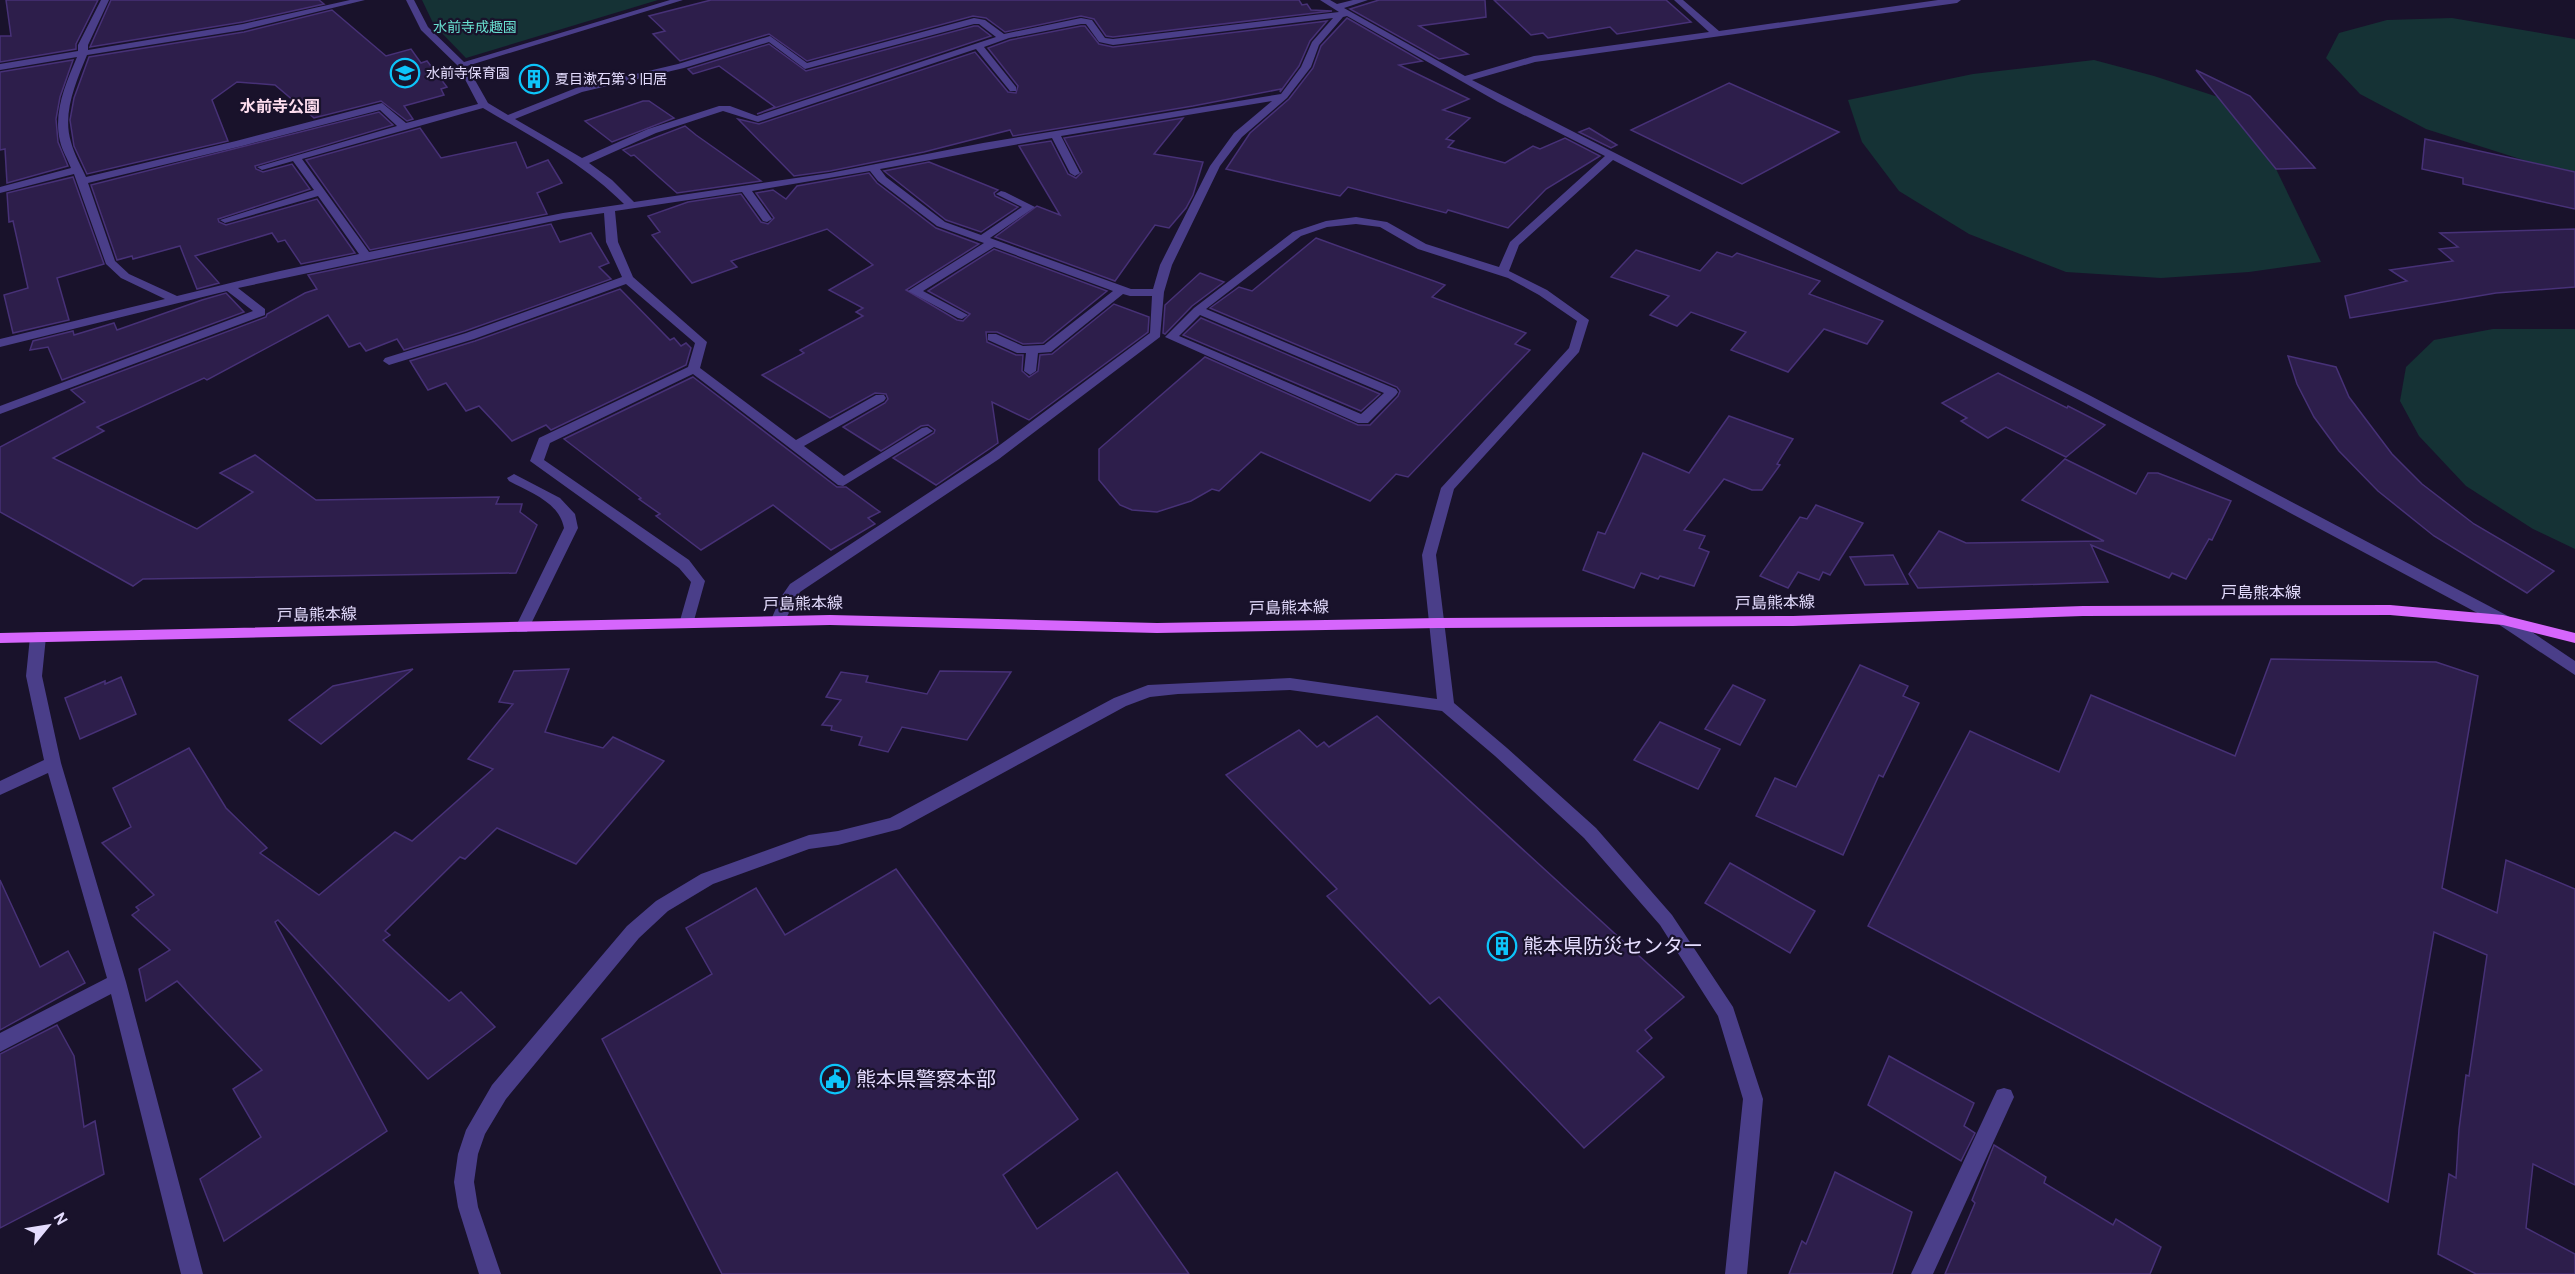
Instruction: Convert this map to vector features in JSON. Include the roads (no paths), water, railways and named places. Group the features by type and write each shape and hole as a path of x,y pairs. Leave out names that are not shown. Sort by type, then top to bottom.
{"main road":[{"name":"戸島熊本線","path":"0,638 842,620 1157,628 1438,623 1793,621 2083,611 2366,610 2503,620 2575,638"}],"street":[{"path":"105,0 83,45 82,54 70,84 63,114 65,141 80,175 110,262 125,276 177,300"},
{"path":"0,67 243,27 361,0"},
{"path":"410,0 424,28 462,65 484,105 582,162 608,182 633,207"},
{"path":"462,65 679,0"},
{"path":"1324,0 1341,13 1465,79 2085,398 2503,620 2575,669"},
{"path":"777,622 788,597 795,588 994,456 1156,334 1158,292 1167,265 1215,166 1238,135 1284,96 1306,67 1315,44 1341,13 1364,0"},
{"path":"1678,0 1716,33"},
{"path":"1465,79 1534,59 1957,0"},
{"path":"582,162 652,131 722,108 731,107 750,120 758,119 1002,38 1081,21 1089,22 1102,40 1113,42 1341,13"},
{"path":"509,118 579,90 681,66 770,39 805,66 974,21 982,22 1002,38"},
{"path":"979,46 1013,89"},
{"path":"0,344 280,274 563,216 633,207 872,168 1054,134 1284,96"},
{"path":"262,167 484,105"},
{"path":"0,190 238,144 382,106 404,127"},
{"path":"1054,134 1075,173"},
{"path":"1503,272 1514,244 1612,155"},
{"path":"296,158 366,256"},
{"path":"872,168 882,179 941,224 1130,293 1158,292"},
{"path":"745,189 767,219"},
{"path":"225,220 320,192"},
{"path":"962,315 914,291 988,240 1030,207 1001,194"},
{"path":"609,209 612,242 628,279 702,342 694,369 544,441 537,461 684,564 699,581 686,624"},
{"path":"1198,310 1392,392 1363,420 1171,337 1198,310 1297,234 1312,227 1345,220 1376,222 1396,229 1412,242 1503,272 1536,286 1583,320 1575,349 1448,488 1429,555 1446,706"},
{"path":"389,361 470,336 628,279"},
{"path":"0,411 261,312 231,288"},
{"path":"992,337 1022,350 1047,349 1121,290"},
{"path":"1030,371 1032,350"},
{"path":"694,369 843,482 927,431"},
{"path":"795,446 880,398"},
{"path":"514,478 555,501 568,514 572,528 522,628"},
{"path":"38,637 34,676 53,763 117,982 192,1274"},
{"path":"490,1274 468,1207 464,1182 468,1154 476,1130 499,1092 633,932 671,900 707,879 771,854 809,842 838,838 894,824 1120,702 1148,691 1290,684 1446,706 1501,752 1590,833 1666,920 1726,1013 1754,1099 1736,1274"},
{"path":"0,788 53,763"},
{"path":"0,1043 117,982"},
{"path":"1922,1274 2004,1097"}],"place":[{"name":"水前寺保育園","path":"405,73"},
{"name":"夏目漱石第３旧居","path":"534,79"},
{"name":"熊本県防災センター","path":"1502,946"},
{"name":"熊本県警察本部","path":"835,1079"}],"district":[{"name":"水前寺公園","path":"280,106"}],"park label":[{"name":"水前寺成趣園","path":"475,27"}]}
